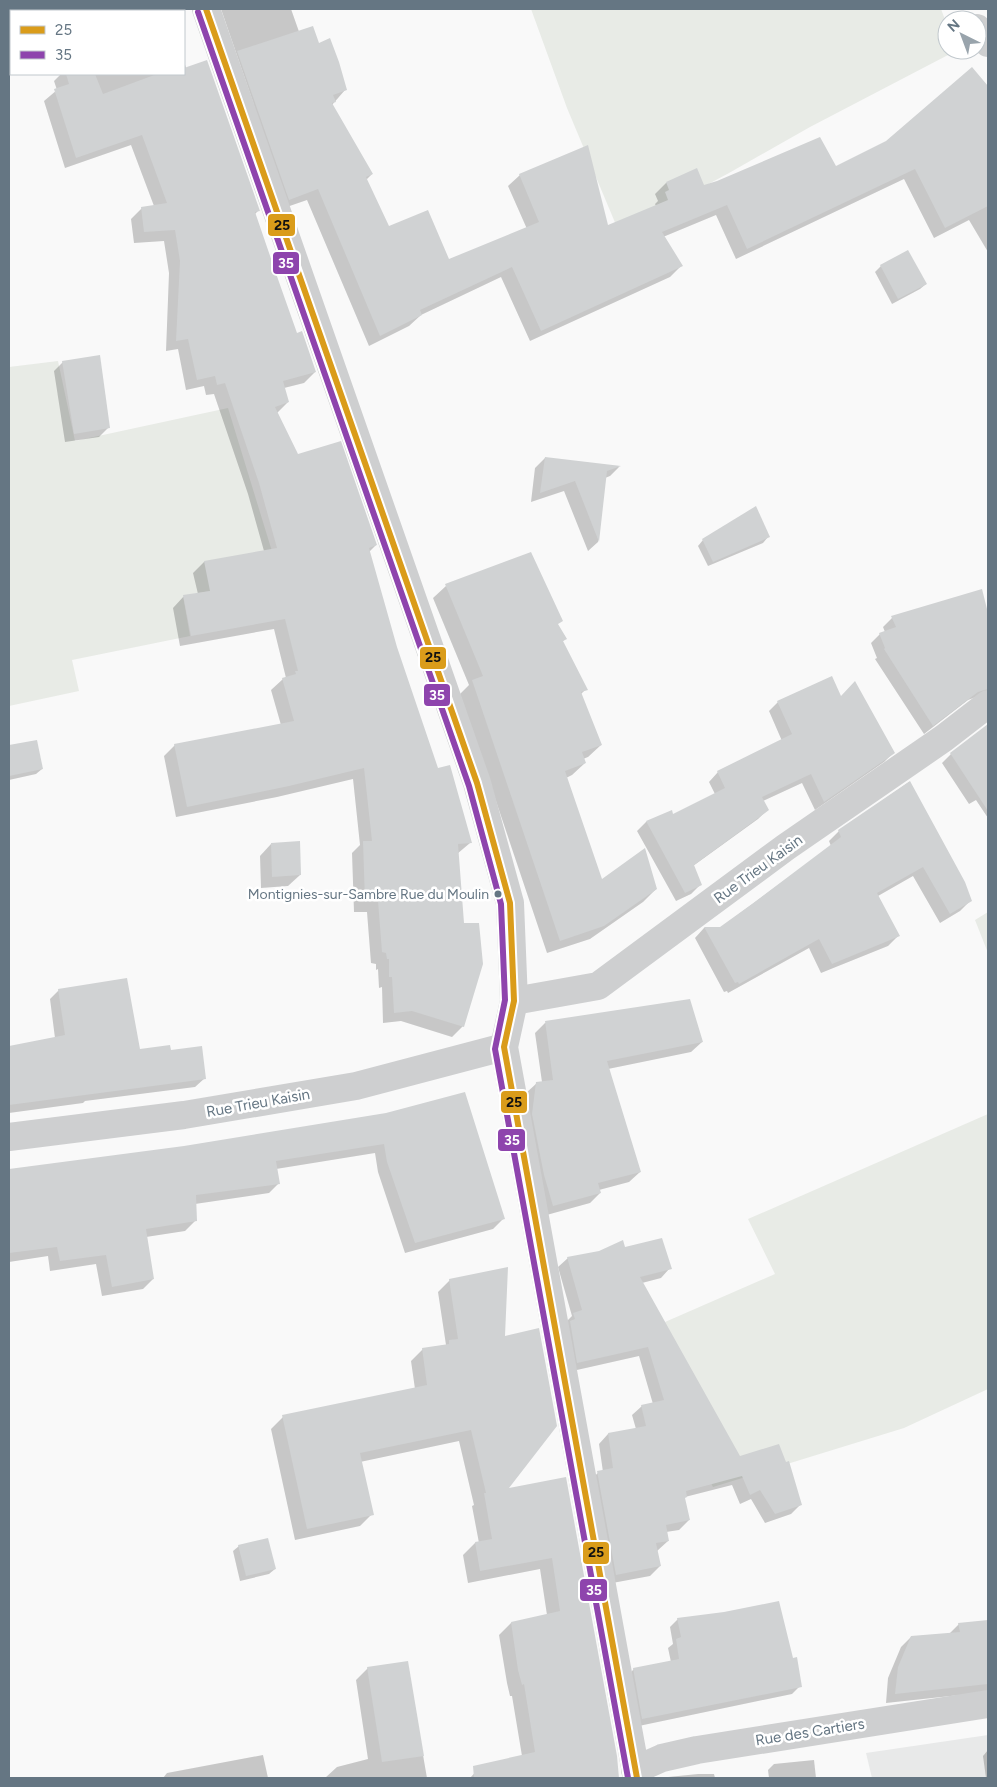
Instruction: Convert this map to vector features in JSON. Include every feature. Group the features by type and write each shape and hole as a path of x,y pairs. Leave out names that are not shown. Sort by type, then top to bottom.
{"street":[{"path":"206,9 477,783 510,903 514,1001 504,1047 636,1774"},
{"name":"Rue Trieu Kaisin","path":"514,1001 598,986 786,848 944,738 988,704"},
{"name":"Rue Trieu Kaisin","path":"9,1137 184,1115 356,1086 504,1047"},
{"name":"Rue des Cartiers","path":"636,1774 662,1758 696,1750 988,1704"}],"shaded area":[{"path":"531,9 941,10 937,10 938,60 810,127 619,232 567,108"},
{"path":"58,361 75,441 228,408 278,571 252,583 183,596 190,636 72,660 79,691 9,706 9,367"},
{"path":"988,912 988,953 975,920"},
{"path":"988,1114 988,1389 904,1428 713,1487 694,1451 665,1322 775,1274 748,1219"},
{"path":"988,1735 988,1778 872,1778 866,1753"}],"building":[{"path":"313,26 319,43 330,38 347,90 333,95 336,102 332,103 373,174 366,177 389,226 428,210 449,259 539,222 519,174 588,145 608,225 668,200 665,192 669,190 666,182 697,168 704,185 820,137 836,166 886,141 972,67 988,86 988,206 945,228 915,169 747,249 727,205 662,232 683,266 541,331 512,267 420,310 422,315 380,336 318,189 289,200 237,51"},
{"path":"207,60 260,211 255,212 279,282 297,333 302,331 316,372 283,381 289,402 275,407 298,454 341,441 377,545 369,548 397,647 438,768 450,765 472,843 458,844 464,923 479,923 483,964 464,1027 412,1011 394,1013 392,977 389,977 389,959 387,959 386,953 382,952 378,901 365,902 363,841 372,841 364,768 187,807 174,744 294,721 282,678 296,674 295,671 298,671 285,619 191,636 183,595 210,591 204,561 277,548 259,483 225,383 217,385 215,376 197,380 188,339 176,341 180,261 175,230 144,232 141,207 167,203 142,135 76,158 54,89 69,84 66,75 95,75 103,94 154,75 185,75 185,68"},
{"path":"908,250 927,284 898,299 880,265"},
{"path":"100,355 110,428 74,434 62,361"},
{"path":"545,457 621,466 607,471 599,542 575,481 540,493"},
{"path":"756,506 770,537 713,562 702,539"},
{"path":"531,552 563,621 558,624 567,639 563,641 588,690 581,692 602,745 582,752 586,763 565,771 602,879 645,848 657,889 604,926 560,941 472,680 483,676 445,584"},
{"path":"982,589 988,613 988,689 978,692 933,726 884,649 879,633 896,627 891,616"},
{"path":"832,676 841,696 855,681 895,753 824,802 811,774 762,797 769,810 694,865 702,885 685,893 646,821 672,810 673,814 725,788 717,771 792,734 777,701"},
{"path":"988,724 988,811 950,753"},
{"path":"37,740 43,769 9,776 9,745"},
{"path":"910,781 965,882 972,901 950,914 923,867 877,893 900,936 832,964 819,939 739,984 738,982 735,983 704,927 720,927 841,837 838,830"},
{"path":"300,841 301,875 272,877 271,843"},
{"path":"127,978 140,1049 170,1045 171,1050 202,1046 206,1079 9,1105 9,1046 65,1035 58,989"},
{"path":"690,999 703,1042 607,1061 641,1172 598,1183 601,1193 553,1206 544,1175 532,1114 536,1082 553,1080 545,1021"},
{"path":"465,1092 505,1219 415,1243 387,1162 384,1144 276,1161 280,1184 196,1195 197,1221 146,1229 154,1279 112,1287 106,1255 60,1261 57,1247 9,1253 9,1169 184,1146 386,1113"},
{"path":"662,1238 672,1269 640,1277 740,1456 779,1444 786,1462 789,1461 802,1505 775,1514 760,1490 750,1495 742,1476 686,1491 687,1497 685,1498 690,1520 666,1525 669,1541 656,1543 661,1566 616,1575 597,1471 613,1468 608,1433 646,1426 641,1405 664,1400 648,1347 577,1363 570,1321 575,1319 573,1313 582,1310 567,1257 599,1251 623,1240 625,1247"},
{"path":"508,1267 505,1336 539,1328 557,1426 509,1488 566,1477 617,1756 619,1778 474,1778 473,1766 535,1752 524,1684 522,1685 518,1670 511,1622 560,1611 552,1558 480,1571 475,1542 492,1539 484,1493 486,1493 471,1430 360,1453 374,1515 307,1529 282,1415 427,1385 422,1348 449,1344 449,1340 458,1339 449,1279"},
{"path":"268,1538 276,1569 246,1576 238,1545"},
{"path":"779,1601 793,1658 797,1657 802,1687 642,1719 633,1668 679,1659 676,1639 681,1637 677,1618 724,1612"},
{"path":"988,1620 988,1684 895,1694 898,1667 911,1636 960,1632 958,1623"},
{"path":"408,1661 424,1756 382,1762 367,1667"}],"transit line":[{"name":"25","path":"206,9 477,783 510,903 514,1001 504,1047 637,1778"},
{"name":"35","path":"198,12 469,786 501,904 505,1000 495,1049 628,1778"}],"place":[{"name":"Montignies-sur-Sambre Rue du Moulin","path":"498,894"}]}
